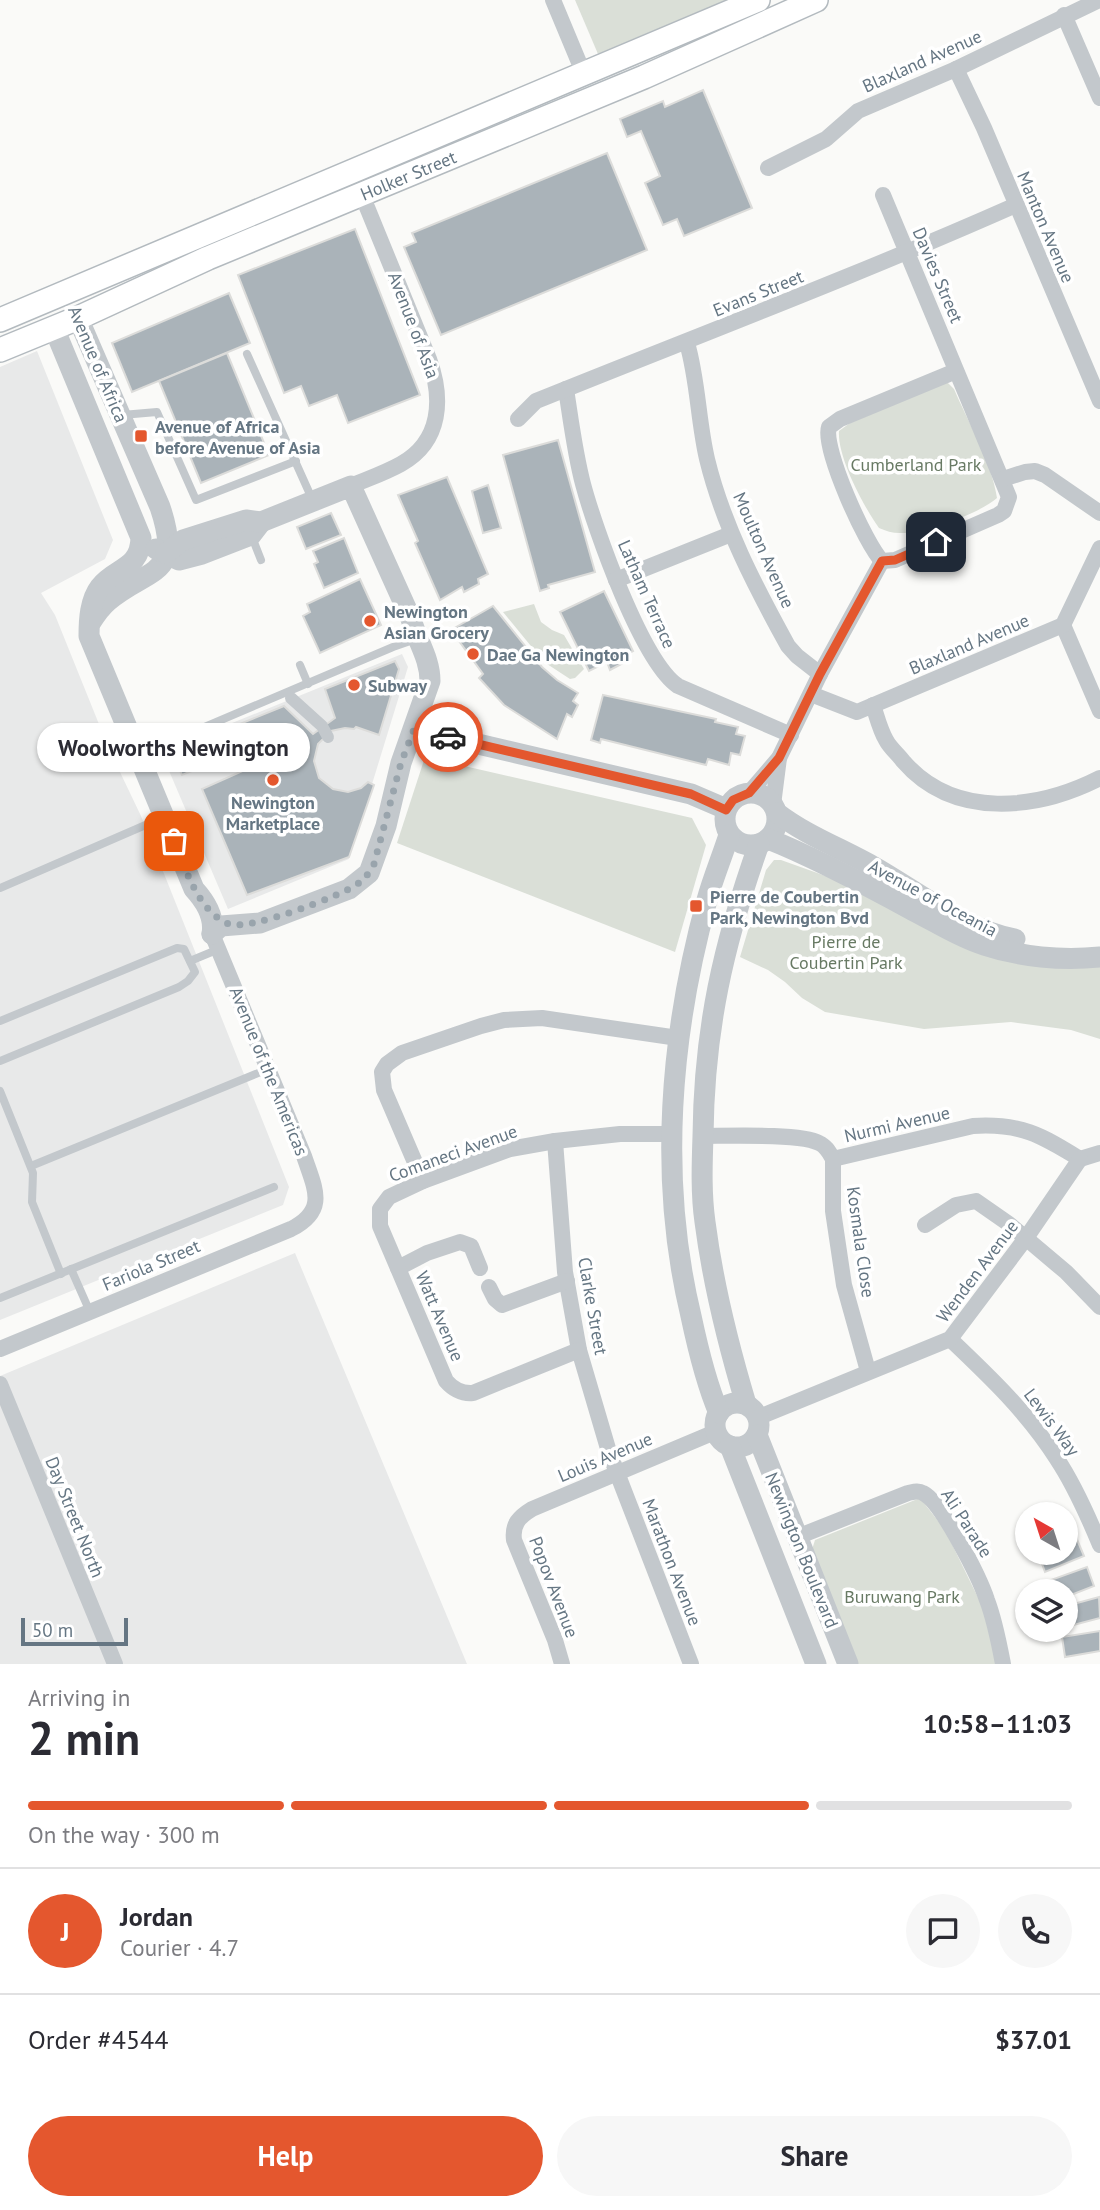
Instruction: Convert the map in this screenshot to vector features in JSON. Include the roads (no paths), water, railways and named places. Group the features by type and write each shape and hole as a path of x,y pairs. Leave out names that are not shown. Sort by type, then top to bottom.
{"main road":[{"name":"Holker Street","path":"0,320 758,0"},
{"name":"Holker Street","path":"0,350 78,318 208,258 593,97 816,0"},
{"path":"583,72 593,97"},
{"name":"Avenue of Africa","path":"68,293 78,318"},
{"name":"Avenue of Africa","path":"44,302 54,328"}],"street":[{"path":"552,0 583,72"},
{"name":"Blaxland Avenue","path":"768,167 821,143 858,111 956,69 1099,0"},
{"path":"1064,15 1100,98"},
{"name":"Manton Avenue","path":"956,69 1100,401"},
{"name":"Avenue of Asia","path":"141,546 179,560 202,554 313,501 402,463 418,451 436,420 439,399 436,378 362,195"},
{"name":"Davies Street","path":"883,195 1003,479"},
{"name":"Evans Street","path":"518,419 536,401 687,343 907,253 1016,205"},
{"name":"Avenue of Africa","path":"78,318 165,523 168,537 166,553"},
{"name":"Avenue of Africa","path":"54,328 138,527 141,546"},
{"name":"Moulton Avenue","path":"687,343 693,363 707,457 731,534 788,646 796,656 820,674"},
{"path":"882,561 873,549 840,480 828,440 829,427 840,419 956,371"},
{"name":"Latham Terrace","path":"566,389 583,484 617,580 656,664 669,681 678,687 791,735"},
{"path":"882,561 895,560 998,515 1003,511 1009,497 1003,479 1035,471 1100,513"},
{"path":"220,936 349,889 369,873 386,826 401,763 430,681 426,656 416,639 411,620 351,486"},
{"path":"617,580 731,534"},
{"name":"Avenue of the Americas","path":"141,546 132,562 98,589 89,624 92,646 194,889 203,900 220,936 316,1191 313,1211"},
{"path":"1100,548 1063,625 1100,711"},
{"path":"89,624 109,600 155,571 165,561 166,553"},
{"path":"779,758 776,828 763,842 743,845 729,835 724,823 726,810 733,800 749,793 779,758 820,674 882,561"},
{"name":"Blaxland Avenue","path":"811,694 857,712 1063,625"},
{"path":"291,698 322,726 328,737"},
{"path":"873,705 887,741 910,769 937,788 960,797 982,804 1013,804 1062,795 1100,778"},
{"path":"414,729 691,794 726,810"},
{"path":"749,793 763,795 775,809"},
{"name":"Avenue of Oceania","path":"775,809 796,827 991,932 1031,943 1100,945"},
{"name":"Newington Boulevard","path":"729,835 707,899 678,1038 672,1134 674,1216 683,1280 697,1343 722,1431 816,1664"},
{"name":"Avenue of Oceania","path":"763,842 984,945 1059,959 1100,957"},
{"name":"Newington Boulevard","path":"763,842 739,903 716,988 703,1087 704,1219 729,1346 797,1537 848,1664"},
{"name":"Avenue of the Americas","path":"194,889 194,898 203,922 220,936"},
{"path":"423,1181 384,1090 383,1072 387,1064 402,1053 481,1026 525,1018 542,1018 678,1038"},
{"name":"Nurmi Avenue","path":"703,1136 761,1136 815,1141 827,1149 833,1159 987,1125 1021,1128 1042,1136 1080,1159"},
{"name":"Comaneci Avenue","path":"380,1209 389,1197 423,1181 510,1149 555,1140 644,1132 672,1134"},
{"name":"Clarke Street","path":"555,1140 567,1281 579,1350 617,1474"},
{"path":"1080,1159 1100,1153"},
{"name":"Kosmala Close","path":"833,1159 833,1211 844,1285 868,1371"},
{"name":"Wenden Avenue","path":"754,1419 950,1339 1026,1238 1080,1159"},
{"path":"925,1225 956,1205 976,1201 1066,1272 1100,1307"},
{"name":"Watt Avenue","path":"380,1209 380,1226 446,1381 458,1390 466,1394 473,1393 579,1350"},
{"name":"Fariola Street","path":"0,1349 290,1229 309,1217 313,1211"},
{"path":"398,1268 427,1253 460,1242 471,1246 481,1268"},
{"path":"489,1287 495,1300 502,1305 567,1281"},
{"name":"Lewis Way","path":"950,1339 1005,1392 1057,1458 1100,1545"},
{"name":"Day Street North","path":"0,1384 115,1664"},
{"path":"731,1405 754,1419 746,1445 722,1431 731,1405"},
{"name":"Louis Avenue","path":"515,1524 532,1509 722,1431"},
{"name":"Marathon Avenue","path":"617,1474 691,1664"},
{"name":"Ali Parade","path":"797,1537 908,1493 918,1491 925,1494 949,1524 978,1577 994,1623 1003,1664"},
{"name":"Popov Avenue","path":"515,1524 514,1540 555,1640 562,1664"}],"lane":[{"path":"247,354 313,501"},
{"path":"119,415 157,412 196,500 296,461"},
{"path":"256,528 261,560"},
{"path":"138,755 416,639"},
{"path":"300,664 308,684"},
{"path":"0,888 164,817"},
{"path":"190,961 220,936"},
{"path":"0,1021 177,948 184,950 195,972 179,987 0,1061"},
{"path":"31,1167 268,1069"},
{"path":"0,1091 33,1172 32,1202 61,1274"},
{"path":"0,1298 274,1187"},
{"path":"71,1269 90,1312"}],"place":[{"name":"Avenue of Africa before Avenue of Asia","path":"141,436"},
{"name":"Newington Asian Grocery","path":"370,621"},
{"name":"Dae Ga Newington","path":"473,654"},
{"name":"Subway","path":"354,685"},
{"name":"Newington Marketplace","path":"273,780"},
{"name":"Woolworths Newington","path":"174,841"},
{"name":"Pierre de Coubertin Park, Newington Bvd","path":"696,906"}],"park label":[{"name":"Cumberland Park","path":"916,464"},
{"name":"Pierre de Coubertin Park","path":"846,951"},
{"name":"Buruwang Park","path":"902,1596"}]}
